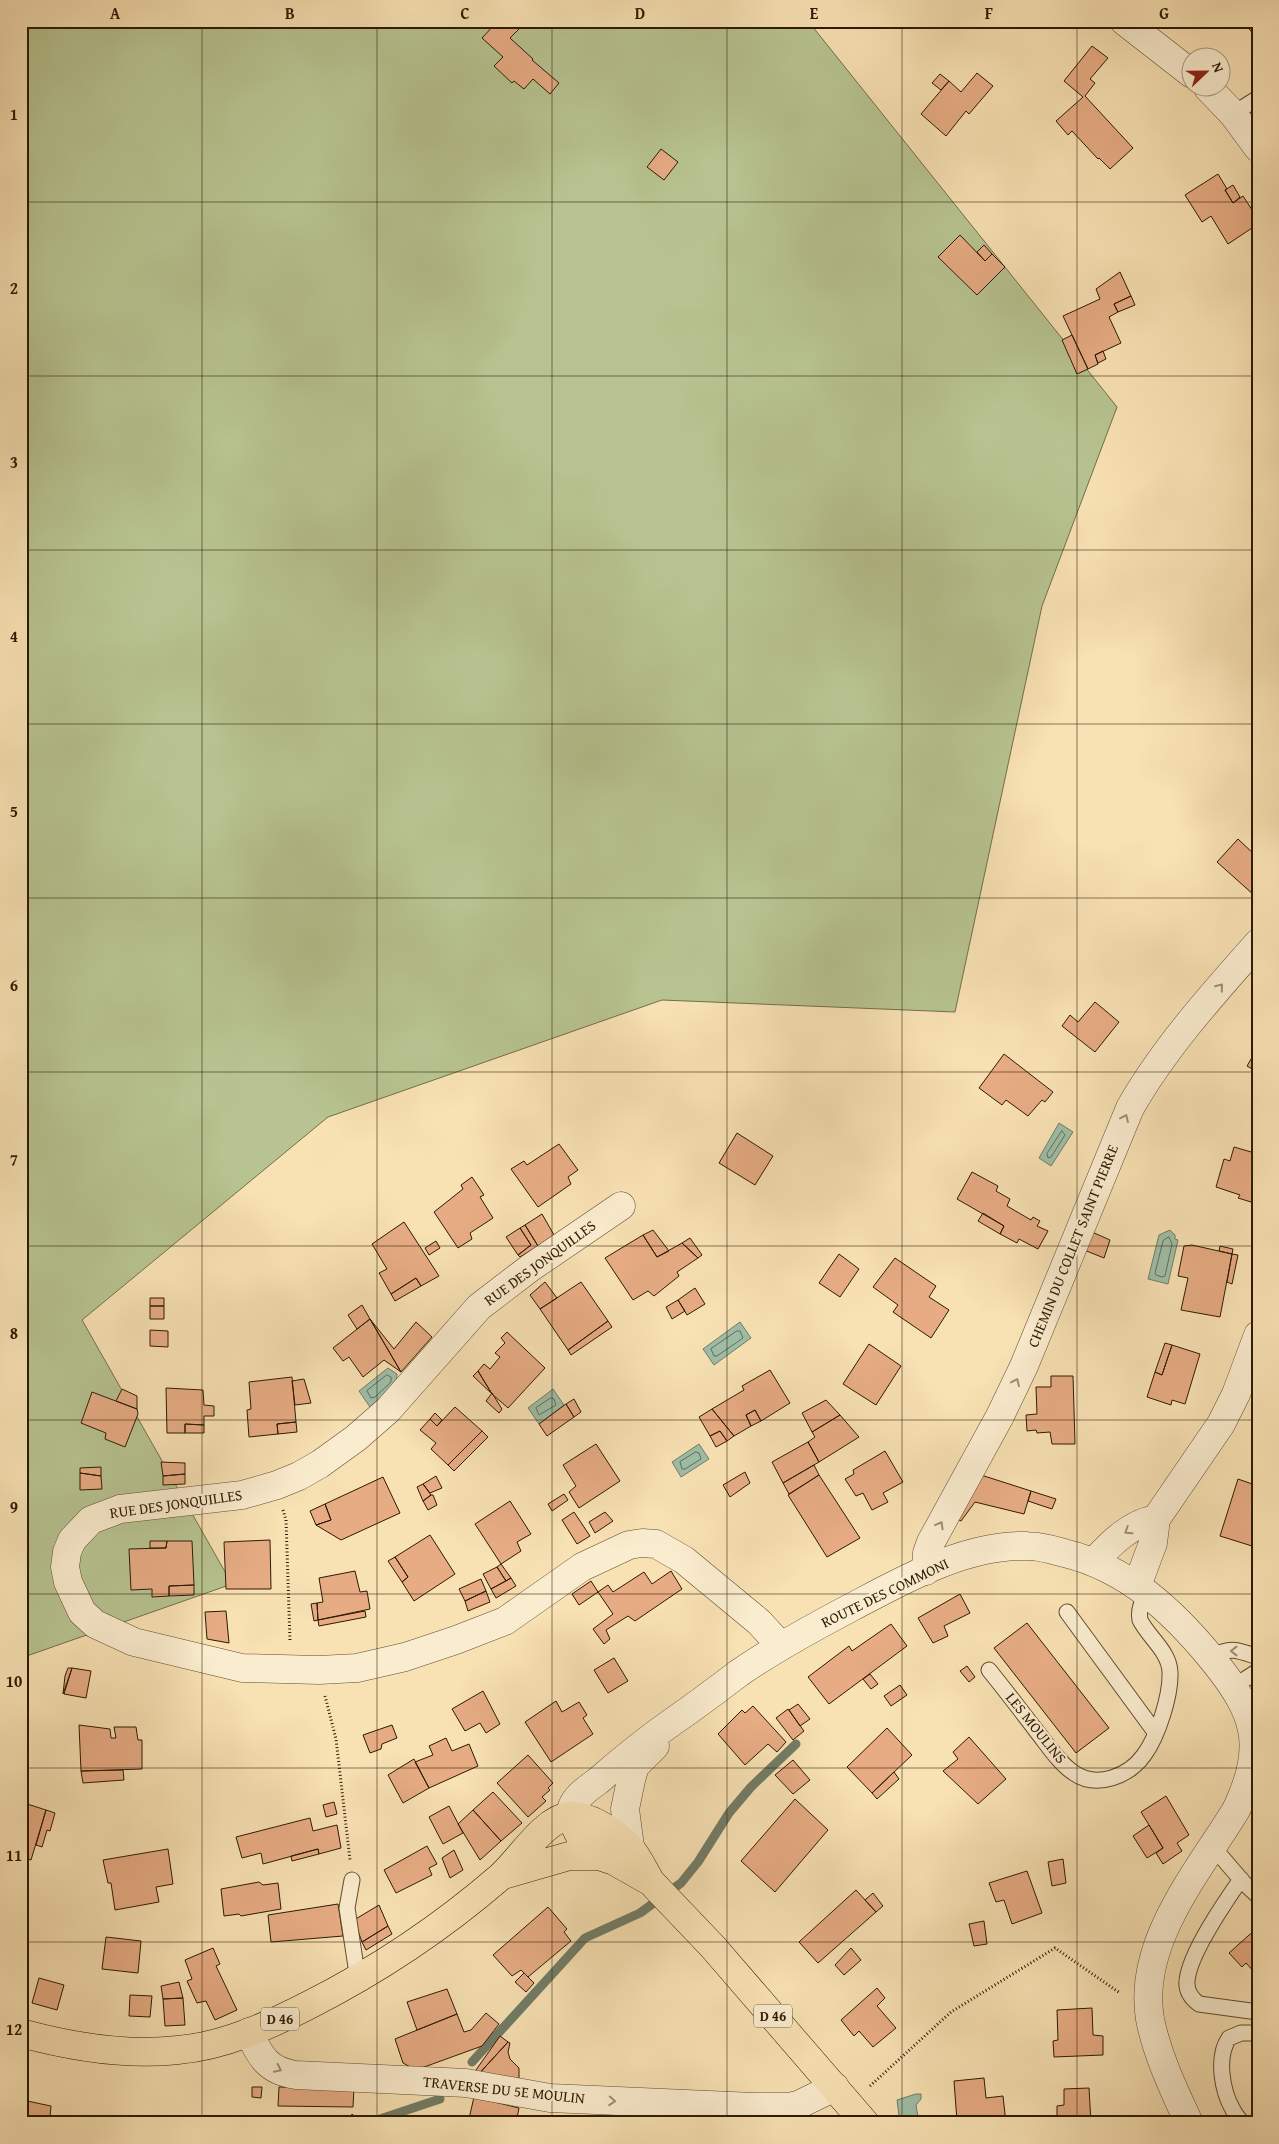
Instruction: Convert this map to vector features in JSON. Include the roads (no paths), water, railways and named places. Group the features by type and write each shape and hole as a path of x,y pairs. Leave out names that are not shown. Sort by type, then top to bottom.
{"main road":[{"name":"D 46","path":"21,2033 81,2046 136,2052 188,2049 248,2032 292,2014 358,1980 434,1930 513,1871 548,1826 576,1821 606,1828 630,1848 651,1882 850,2104"},
{"path":"576,1821 583,1843 599,1856"},
{"name":"D 46","path":"513,1871 569,1856 599,1856 614,1860 651,1882"}],"street":[{"path":"1124,21 1182,66"},
{"path":"1218,98 1233,114 1258,148"},
{"name":"CHEMIN DU COLLET SAINT PIERRE","path":"926,1571 927,1553 931,1542 996,1424 1024,1366 1130,1108 1140,1091 1176,1042 1258,943"},
{"name":"RUE DES JONQUILLES","path":"621,1206 530,1268 479,1306 388,1410 356,1438 320,1464 292,1479 242,1495 120,1509 92,1520 72,1540 65,1567 68,1582 82,1612 95,1624 134,1642 242,1668 320,1670 357,1668 405,1657 505,1621 589,1564 629,1545 642,1543 656,1544 670,1551 698,1572 768,1629 782,1646"},
{"path":"1142,1589 1153,1543 1156,1519 1221,1424 1236,1394 1258,1335"},
{"path":"1094,1562 1108,1546 1121,1536 1138,1525 1156,1519"},
{"name":"ROUTE DES COMMONI","path":"576,1821 575,1801 636,1747 693,1708 740,1672 782,1646 873,1596 926,1571 974,1553 1028,1546 1068,1554 1094,1562 1142,1589 1180,1622 1211,1658 1233,1688 1245,1706 1250,1718 1254,1756 1244,1794 1236,1810 1185,1889 1159,1942 1154,1962 1149,2004 1150,2020 1161,2055 1189,2123"},
{"name":"ROUTE DES COMMONI","path":"576,1821 693,1708"},
{"path":"630,1848 625,1809 635,1766"},
{"name":"TRAVERSE DU 5E MOULIN","path":"248,2032 268,2065 279,2072 287,2074 466,2083 567,2099 752,2115 790,2115 815,2098 850,2104"}],"lane":[{"path":"1233,114 1258,98"},
{"name":"LES MOULINS","path":"989,1670 1053,1753 1074,1773 1089,1780 1103,1780 1117,1776 1131,1768 1144,1755 1167,1702 1169,1662 1162,1649 1144,1628 1140,1620 1139,1612 1142,1589"},
{"path":"1067,1612 1155,1732"},
{"path":"1211,1658 1223,1651 1237,1650 1258,1657"},
{"path":"1233,1688 1258,1671"},
{"path":"1213,1847 1240,1879 1258,1896"},
{"path":"1240,1879 1223,1904 1196,1953 1187,1981 1188,1991 1192,1999 1199,2004 1258,2012"},
{"path":"352,1880 347,1908 358,1980"},
{"path":"1242,2123 1232,2109 1223,2081 1223,2061 1227,2041 1241,2033 1258,2033"}],"water":[{"path":"1059,1123 1073,1132 1051,1166 1039,1158"},
{"path":"1170,1230 1175,1235 1175,1239 1178,1240 1168,1284 1148,1279 1159,1235"},
{"path":"740,1322 751,1338 714,1365 703,1349"},
{"path":"388,1368 397,1374 396,1384 370,1407 359,1391"},
{"path":"553,1389 564,1405 539,1424 528,1408"},
{"path":"699,1444 709,1459 681,1477 672,1462"},
{"path":"921,2094 921,2099 916,2105 919,2123 900,2123 897,2100"}],"waterway":[{"path":"472,2062 585,1938 640,1913 681,1883 698,1862 729,1813 751,1787 796,1744"},
{"path":"376,2123 380,2119 440,2099"}]}
